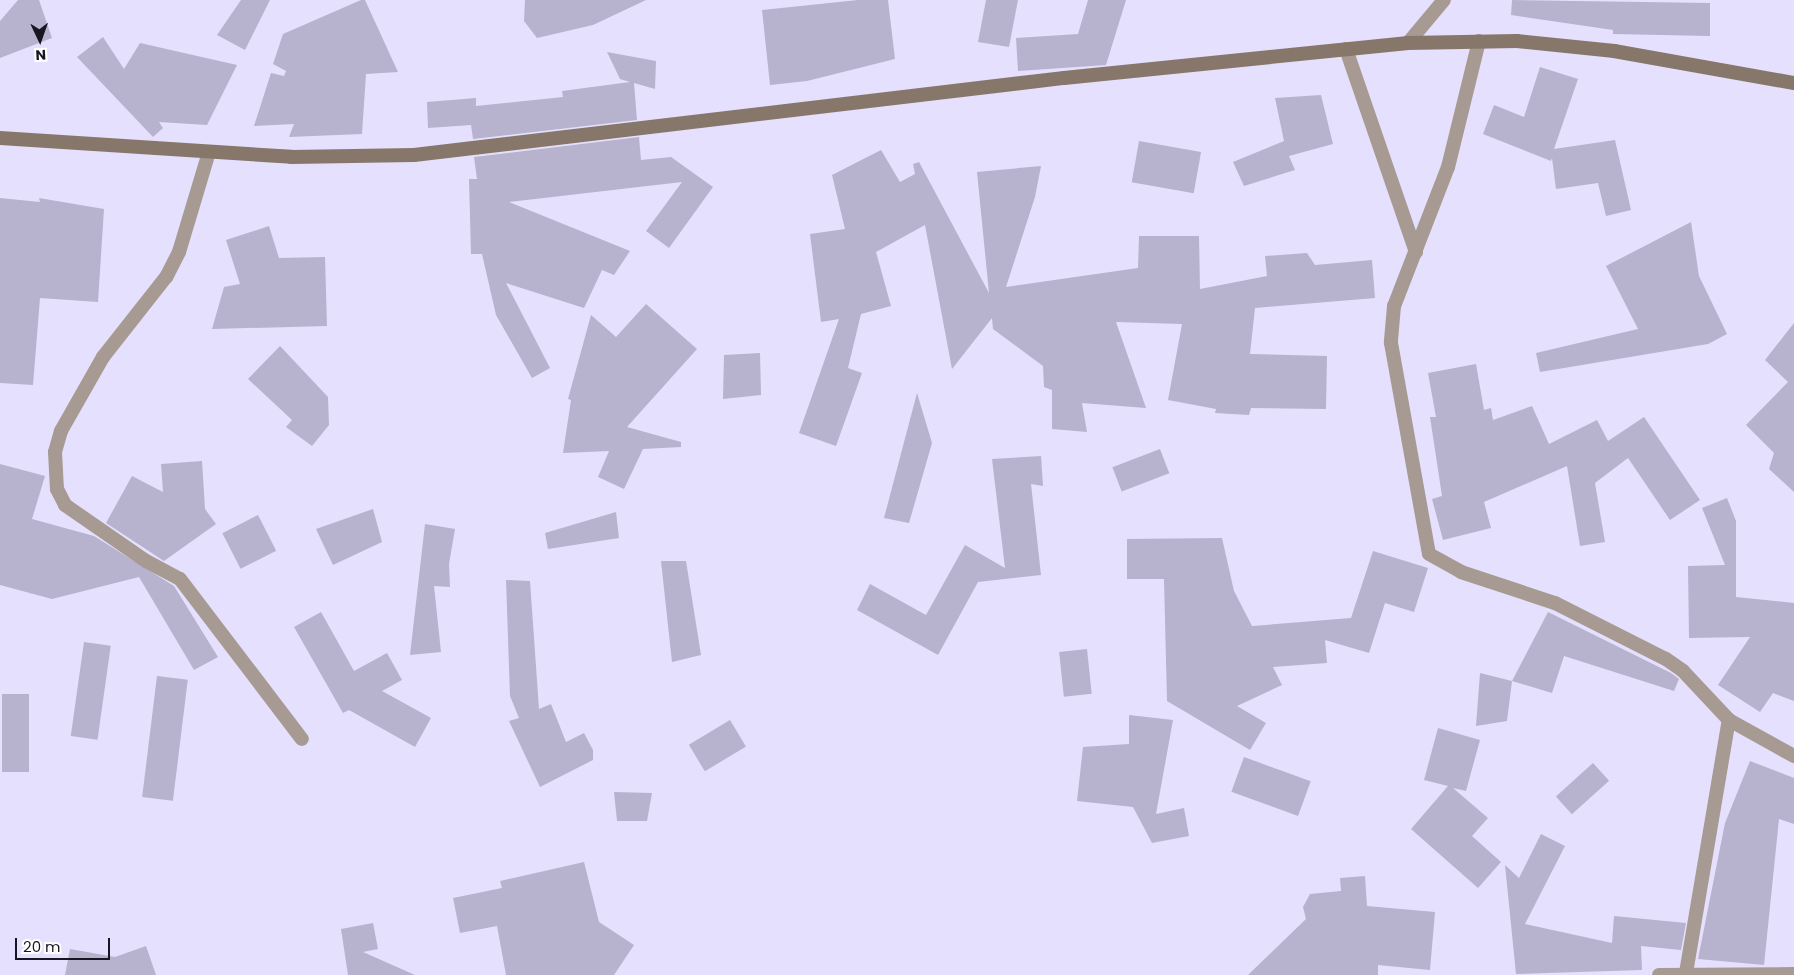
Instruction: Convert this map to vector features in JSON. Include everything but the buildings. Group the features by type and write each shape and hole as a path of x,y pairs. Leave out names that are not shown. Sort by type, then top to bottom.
{"main road":[{"path":"0,138 291,157 414,155 1346,49 1479,41 1614,50 1794,83"}],"street":[{"path":"1408,44 1444,0"},
{"path":"1479,41 1448,167 1394,306 1391,343 1429,554 1461,572 1555,603 1666,659 1683,671 1729,720 1794,756"},
{"path":"1346,49 1416,252"},
{"path":"209,152 179,252 166,277 103,357 61,431 55,452 57,489 65,505 146,561 180,580 302,739"},
{"path":"1686,973 1729,720"},
{"path":"1659,975 1686,973 1794,974"}]}
